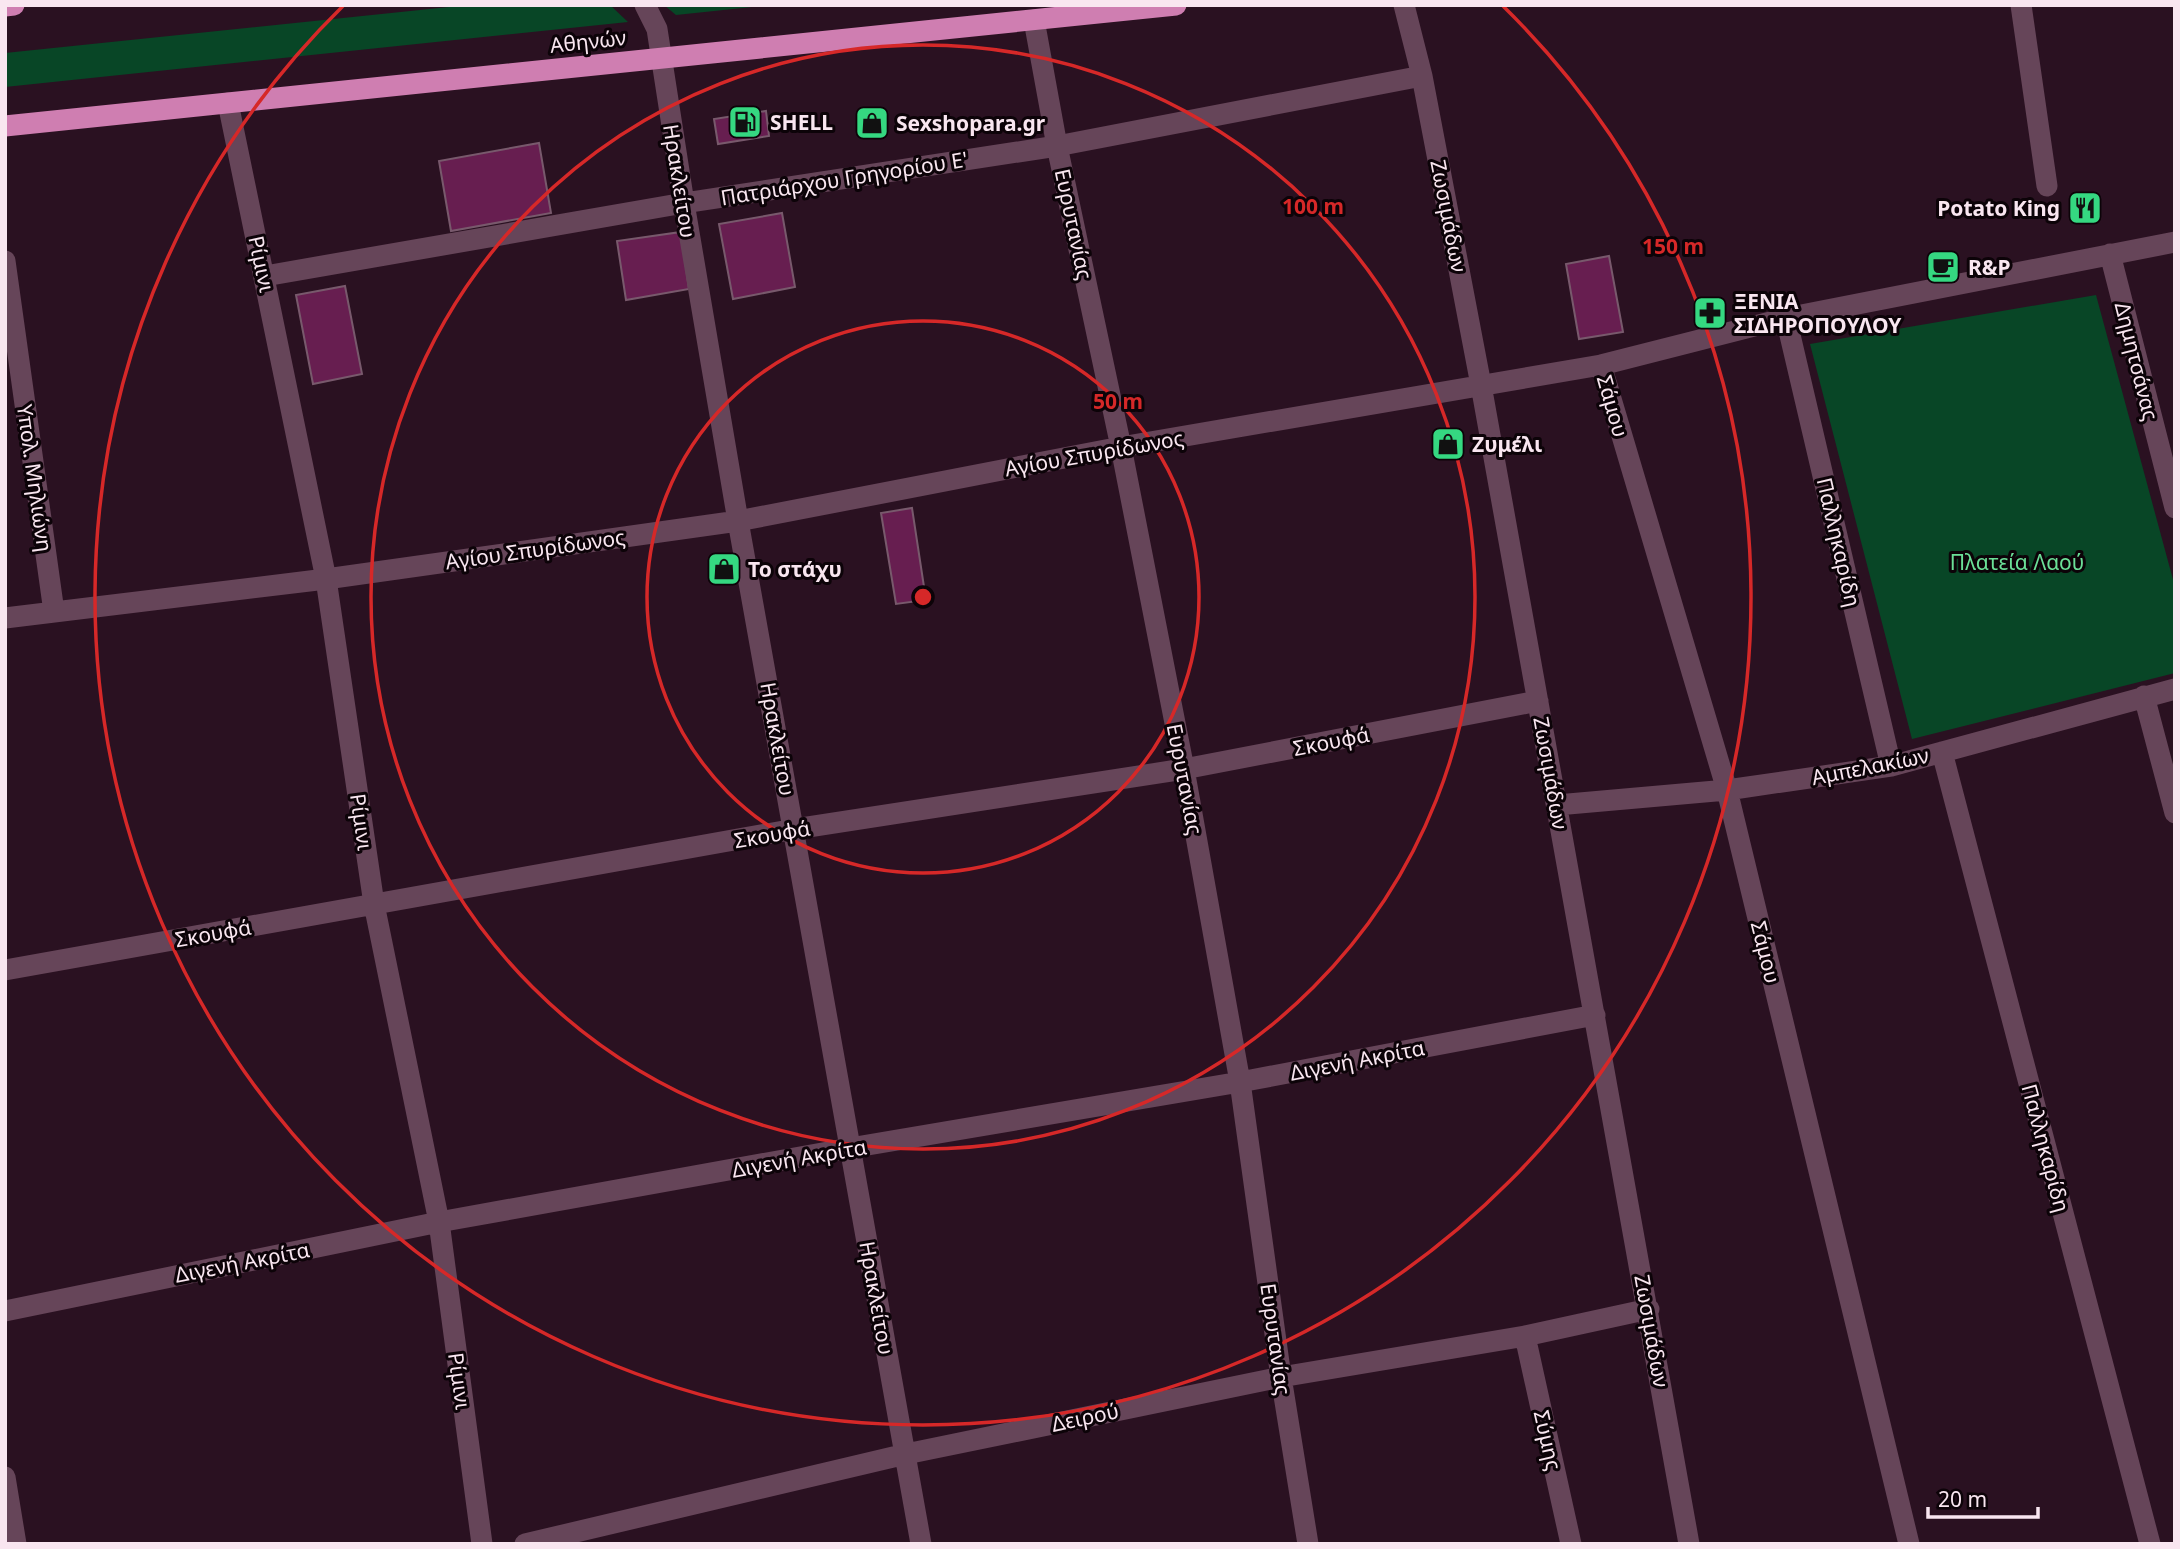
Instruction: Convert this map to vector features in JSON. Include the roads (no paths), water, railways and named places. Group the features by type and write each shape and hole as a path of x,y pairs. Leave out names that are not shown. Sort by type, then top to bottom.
{"highway":[{"path":"5,6 14,5"},
{"name":"Αθηνών","path":"5,126 1176,5"}],"street":[{"name":"Ηρακλείτου","path":"645,5 657,29 738,521 921,1544"},
{"name":"Ζωσιμάδων","path":"1404,5 1422,76 1481,385 1649,1309 1689,1544"},
{"path":"2021,5 2047,186"},
{"name":"Ευρυτανίας","path":"1034,20 1057,146 1121,447 1184,769 1240,1082 1281,1377 1308,1544"},
{"name":"Πατριάρχου Γρηγορίου Ε'","path":"265,276 684,203 1057,146 1422,76"},
{"name":"Ρίμινι","path":"228,103 326,579 374,904 439,1222 482,1544"},
{"name":"Αγίου Σπυρίδωνος","path":"5,618 326,579 738,521 1121,447 1601,365 1786,318 2175,242"},
{"name":"Δημητσάνας","path":"2110,254 2175,508"},
{"name":"Υπολ. Μηλιώνη","path":"5,261 54,612"},
{"name":"Παλληκαρίδη","path":"1786,318 1891,766"},
{"name":"Σάμου","path":"1601,365 1727,790 1909,1544"},
{"name":"Αμπελακίων","path":"1557,805 1727,790 1891,766 2175,689"},
{"path":"2144,696 2175,813"},
{"name":"Σκουφά","path":"5,970 794,829 1184,769 1538,701"},
{"name":"Παλληκαρίδη","path":"1942,752 2150,1544"},
{"name":"Διγενή Ακρίτα","path":"5,1311 439,1222 850,1148 1240,1082 1595,1015"},
{"name":"Δειρού","path":"525,1544 906,1454 1281,1377 1525,1336 1649,1309"},
{"name":"Σύμης","path":"1525,1336 1572,1544"},
{"path":"5,1477 16,1544"}],"place":[{"name":"SHELL","path":"745,122"},
{"name":"Sexshopara.gr","path":"872,123"},
{"name":"Potato King","path":"2085,208"},
{"name":"R&P","path":"1943,267"},
{"name":"ΞΕΝΙΑ ΣΙΔΗΡΟΠΟΥΛΟΥ","path":"1710,313"},
{"name":"Ζυμέλι","path":"1448,444"},
{"name":"Το στάχυ","path":"724,569"}],"park label":[{"name":"Πλατεία Λαού","path":"2017,562"}]}
